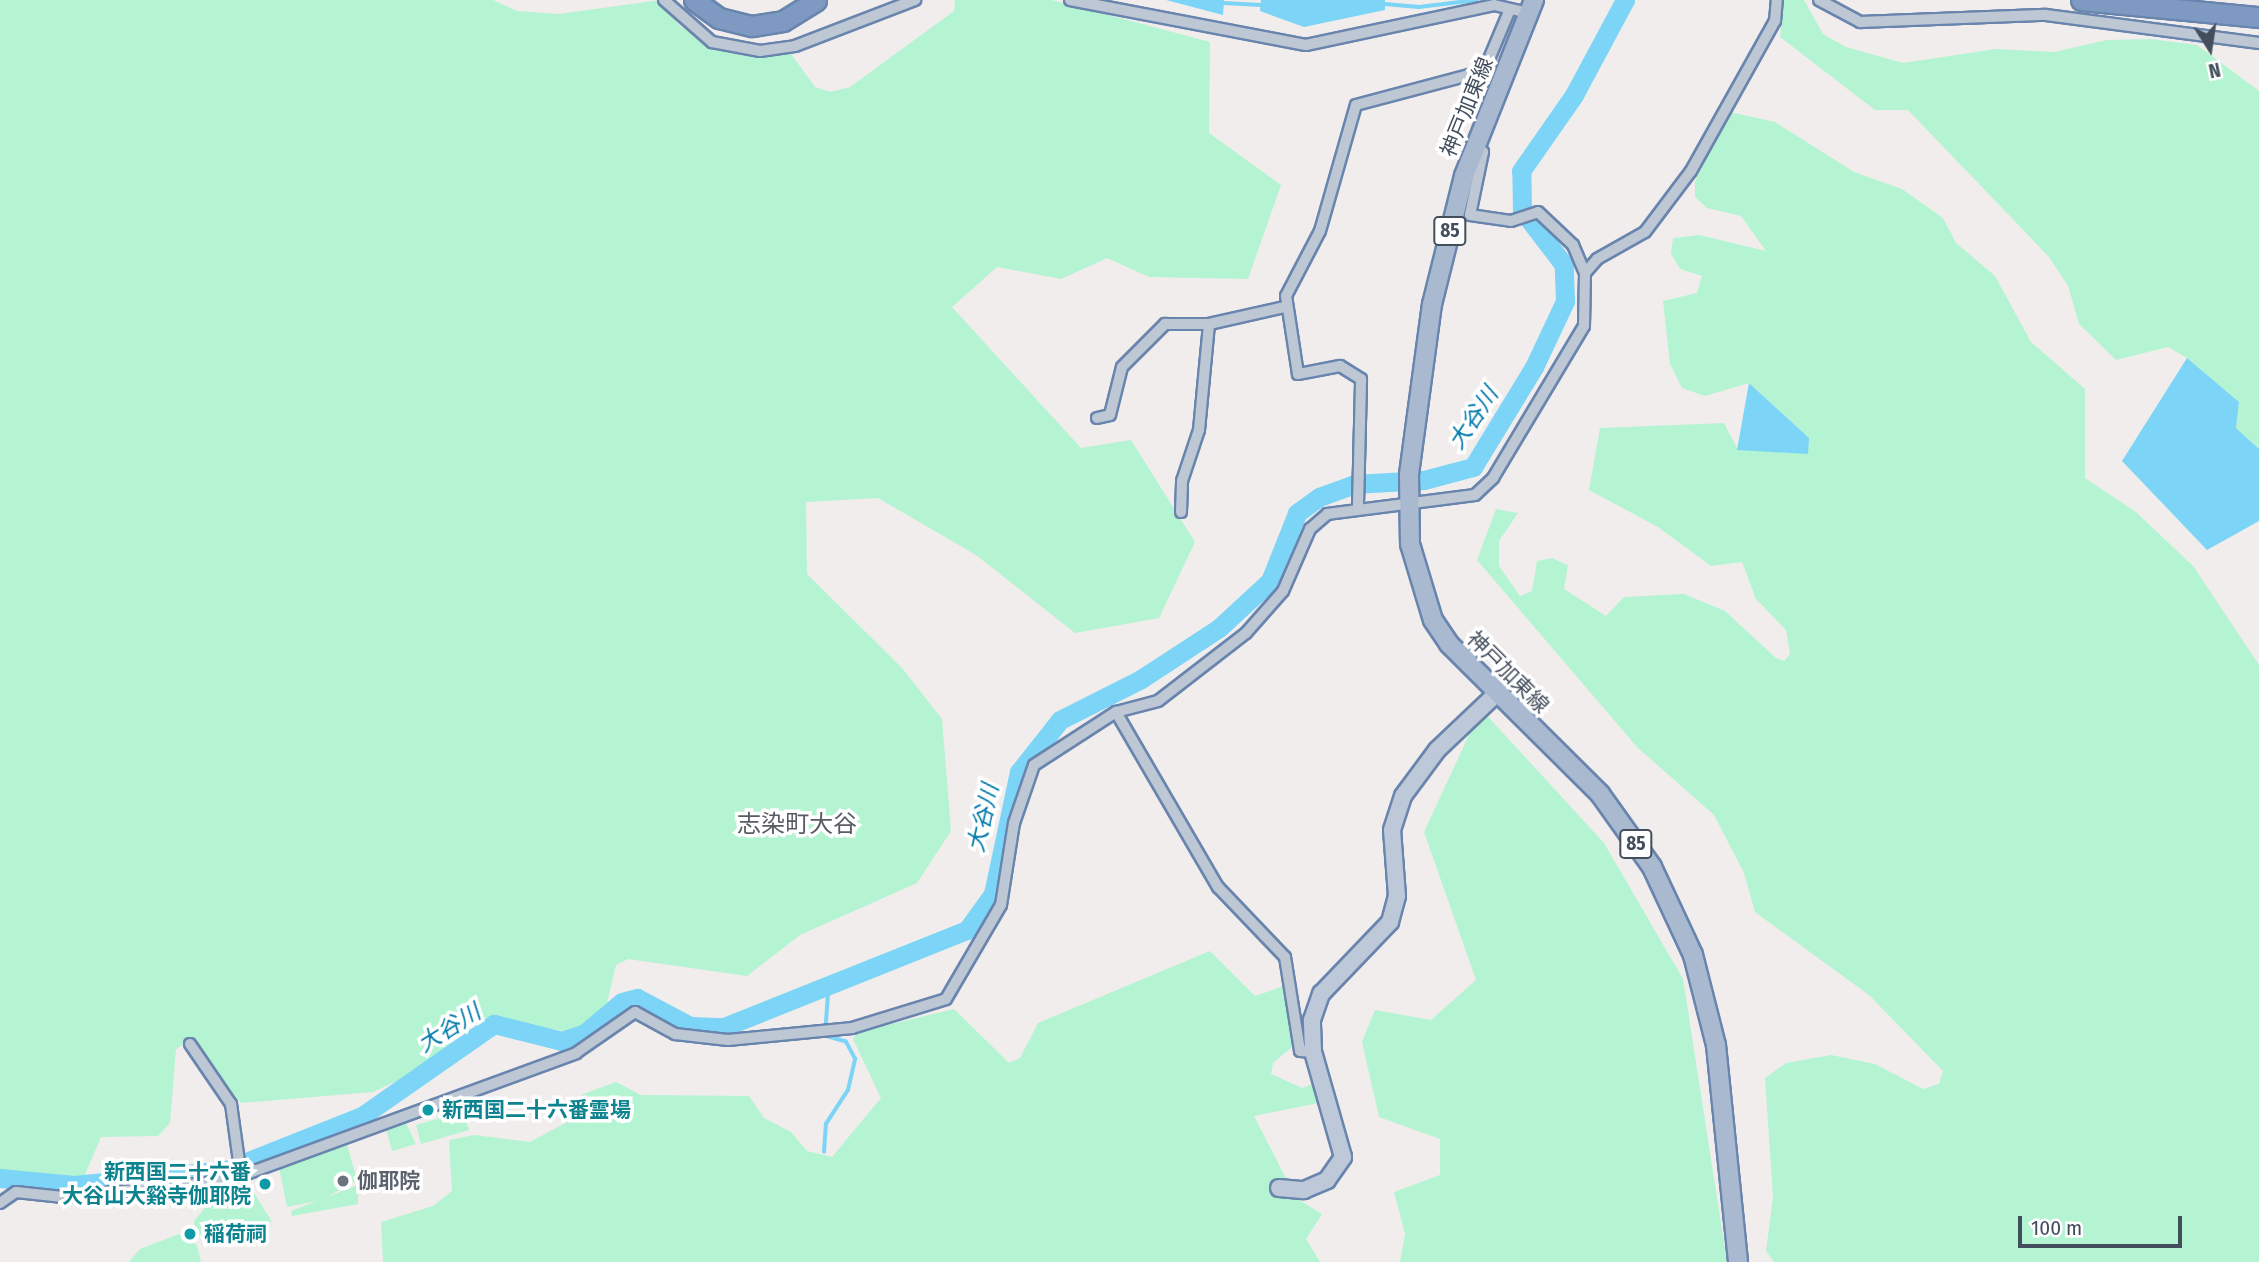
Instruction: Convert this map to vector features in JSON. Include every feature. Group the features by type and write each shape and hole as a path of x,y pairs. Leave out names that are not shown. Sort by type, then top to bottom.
{"highway":[{"path":"694,0 726,21 758,26 790,18 816,0"},
{"path":"710,0 752,15 799,0"},
{"path":"2081,0 2259,18"}],"main road":[{"name":"神戸加東線","path":"1532,7 1474,148 1432,304 1408,488 1410,544 1433,620 1494,695 1600,794 1652,867 1693,955 1716,1045 1738,1262"}],"street":[{"path":"664,0 712,42 760,51 795,46 915,0"},
{"path":"1070,0 1306,45 1494,5 1510,9 1532,7"},
{"path":"1585,273 1597,259 1645,232 1691,171 1775,21 1777,0"},
{"path":"1819,0 1860,22 2046,15 2259,43"},
{"path":"1358,501 1361,379 1340,366 1298,374 1285,307 1321,232 1356,105 1484,71 1510,9"},
{"path":"0,1203 16,1192 63,1197 240,1175 576,1054 635,1012 675,1034 728,1040 852,1028 946,999 1001,905 1014,823 1034,765 1116,712 1158,701 1246,633 1283,591 1310,529 1327,514 1358,501 1408,488 1475,495 1493,478 1584,326 1585,273 1573,245 1538,212 1511,221 1470,215 1483,152 1474,148"},
{"path":"1097,418 1110,415 1122,367 1165,324 1209,324 1285,307"},
{"path":"1181,512 1182,481 1199,430 1209,324"},
{"path":"1279,1188 1304,1190 1327,1180 1343,1157 1313,1052 1312,1020 1321,994 1390,922 1397,896 1392,830 1403,796 1437,750 1494,695"},
{"path":"1116,712 1218,887 1285,957 1300,1051 1313,1052"},
{"path":"190,1044 231,1104 240,1175"}],"green space":[{"path":"0,0 493,0 517,11 559,14 660,0 680,26 714,48 752,55 789,51 815,87 830,92 850,87 954,11 955,0 1052,0 1210,42 1209,133 1281,185 1248,279 1149,277 1107,258 1061,279 997,267 952,307 1081,448 1131,440 1195,542 1159,618 1075,633 976,555 878,498 806,502 807,574 902,668 942,719 951,831 917,883 800,935 747,976 628,959 616,965 606,1007 573,1033 489,1017 466,1027 429,1066 373,1092 241,1103 189,1041 176,1049 170,1123 158,1136 101,1137 83,1179 0,1172"},
{"path":"1784,0 1804,0 1823,34 1846,47 1903,63 1996,49 2054,52 2107,40 2151,39 2197,45 2259,91 2259,449 2236,428 2239,402 2187,358 2168,347 2116,360 2079,324 2068,286 2049,257 1908,110 1875,110 1780,37"},
{"path":"1730,112 1775,122 1854,172 1902,189 1943,218 1956,243 1995,276 2031,342 2085,389 2085,478 2136,512 2194,567 2259,665 2259,1262 1774,1262 1766,1251 1773,1197 1765,1078 1786,1063 1831,1055 1875,1064 1923,1089 1939,1084 1943,1071 1869,995 1755,912 1744,873 1714,815 1637,747 1477,560 1496,509 1518,513 1499,541 1499,566 1520,596 1532,591 1537,561 1552,558 1568,565 1564,589 1606,616 1624,597 1684,594 1725,611 1776,658 1784,661 1790,654 1786,630 1756,599 1742,562 1711,566 1658,527 1589,490 1600,428 1724,423 1738,450 1809,438 1749,383 1705,396 1682,388 1670,364 1663,301 1697,293 1702,276 1680,269 1671,254 1673,238 1699,235 1766,251 1741,216 1707,208 1695,197 1695,181"},
{"path":"1481,709 1604,843 1683,979 1727,1262 1400,1262 1405,1234 1394,1192 1440,1175 1440,1139 1379,1117 1362,1042 1375,1010 1431,1020 1476,980 1424,832"},
{"path":"1210,951 1255,996 1284,986 1292,1047 1273,1063 1271,1074 1302,1088 1315,1083 1318,1103 1254,1116 1296,1198 1322,1214 1306,1239 1320,1262 383,1262 381,1222 433,1206 452,1191 449,1140 474,1135 530,1142 571,1120 583,1094 616,1082 641,1095 749,1096 764,1118 791,1132 807,1151 832,1157 881,1098 853,1039 858,1032 954,1009 1009,1063 1020,1058 1038,1023"},
{"path":"460,1100 469,1130 421,1144 416,1125 444,1117 440,1105"},
{"path":"404,1119 416,1144 392,1151 385,1125"},
{"path":"346,1141 357,1180 322,1200 287,1207 279,1167"},
{"path":"358,1185 358,1204 292,1216 291,1211"},
{"path":"254,1193 272,1222 197,1235 194,1221 208,1204"},
{"path":"179,1234 197,1245 201,1262 129,1262 140,1249"}],"water":[{"path":"1166,0 1224,0 1223,15"},
{"path":"1261,0 1385,0 1385,10 1304,27 1260,11"},
{"path":"2187,358 2239,402 2236,428 2259,449 2259,521 2207,550 2122,461"},
{"path":"1749,383 1809,438 1808,454 1737,450"}],"waterway":[{"path":"1385,4 1419,7 1477,0"},
{"name":"大谷川","path":"0,1178 74,1185 226,1170 362,1116 494,1024 562,1041 585,1033 622,1002 637,998 690,1026 724,1027 967,930 993,894 1019,772 1060,720 1141,679 1219,628 1270,581 1297,513 1319,497 1354,484 1424,480 1473,467 1534,367 1565,301 1564,265 1522,210 1521,171 1574,95 1625,0"},
{"path":"1224,3 1261,5"},
{"path":"824,1152 826,1124 848,1090 855,1059 846,1042 825,1036 829,980"}],"place":[{"name":"新西国二十六番霊場","path":"428,1110"},
{"name":"伽耶院","path":"343,1181"},
{"name":"新西国二十六番 大谷山大谿寺伽耶院","path":"265,1184"},
{"name":"稲荷祠","path":"190,1234"}],"district":[{"name":"志染町大谷","path":"797,825"}]}
